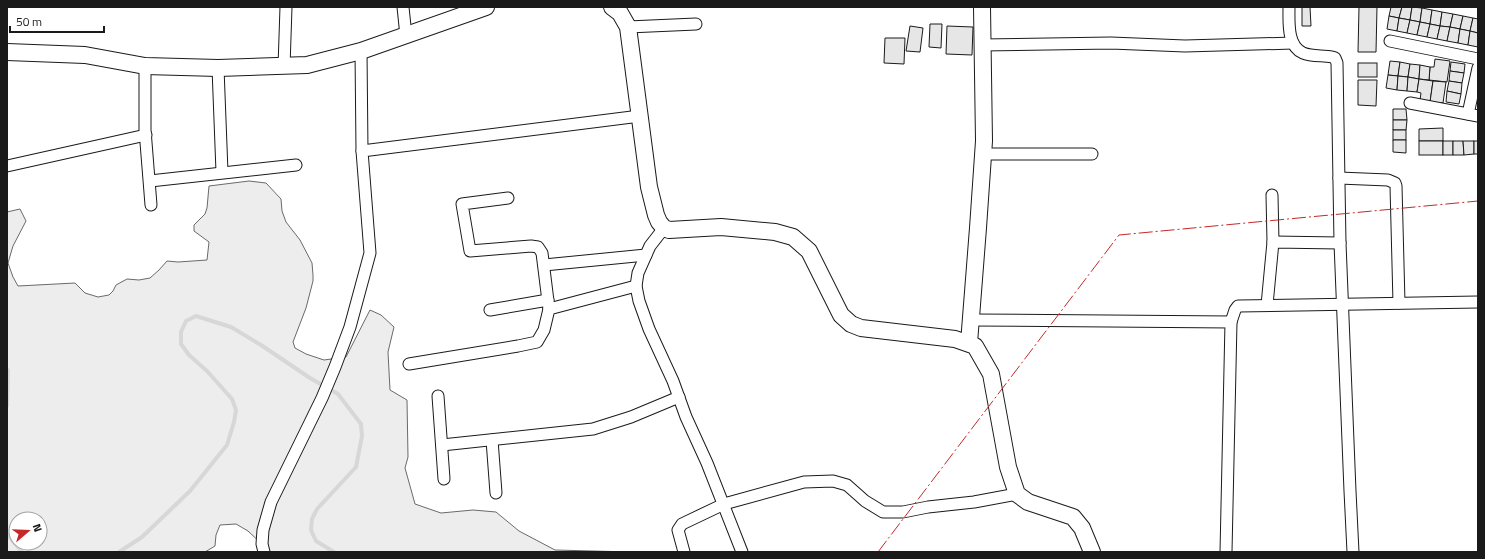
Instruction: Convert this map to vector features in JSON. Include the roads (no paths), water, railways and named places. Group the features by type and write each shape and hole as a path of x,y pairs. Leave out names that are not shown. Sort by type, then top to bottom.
{"main road":[{"path":"7,52 85,55 145,66 218,68 307,66 361,51 486,7"},
{"path":"969,343 983,154 982,7"},
{"path":"620,14 640,116 649,188 656,215 664,228 669,230 721,227 775,232 793,237 809,252 841,315 851,324 861,328 955,339 975,346 990,374 1008,468 1017,494 1028,502 1074,517 1082,528 1092,552"}],"street":[{"path":"284,67 286,7"},
{"path":"404,7 406,36"},
{"path":"1289,7 1290,31 1293,43 1298,49 1304,54 1332,57 1337,63 1340,243 1353,552"},
{"path":"620,14 696,24"},
{"path":"1390,41 1478,58"},
{"path":"982,45 1111,43 1185,46 1293,43"},
{"path":"264,552 262,544 263,530 271,502 322,398 335,367 350,327 370,253 362,151 361,51"},
{"path":"145,66 146,135 151,205"},
{"path":"218,68 222,172"},
{"path":"1410,104 1473,115 1478,68"},
{"path":"362,151 640,116"},
{"path":"7,166 146,135"},
{"path":"983,154 1092,154"},
{"path":"150,181 296,165"},
{"path":"1339,178 1388,180 1395,182 1399,303"},
{"path":"1267,305 1272,242 1272,195"},
{"path":"409,364 537,342 544,330 548,304 542,253 538,247 531,246 470,251 462,204 508,198"},
{"path":"664,228 650,246 638,273 636,286 639,301 649,329 679,397 686,417 707,462 742,552"},
{"path":"1272,242 1340,243"},
{"path":"544,265 646,255"},
{"path":"490,310 548,304 636,286"},
{"path":"1226,552 1231,322 1238,306 1478,302"},
{"path":"971,320 1231,322"},
{"path":"438,396 444,479"},
{"path":"442,444 593,429 631,417 679,397"},
{"path":"492,440 496,494"},
{"path":"684,552 678,530 682,524 724,504 804,482 833,480 847,485 865,501 883,512 903,512 1017,494"}],"waterway":[{"path":"119,552 142,537 190,491 227,445 236,410 232,399 207,371 189,355 181,344 181,332 186,321 196,316 231,327 310,378 338,394 361,424 362,436 356,467 317,509 312,519 311,530 316,541 334,552"},
{"path":"7,369 7,406"},
{"path":"7,534 22,552"}]}
